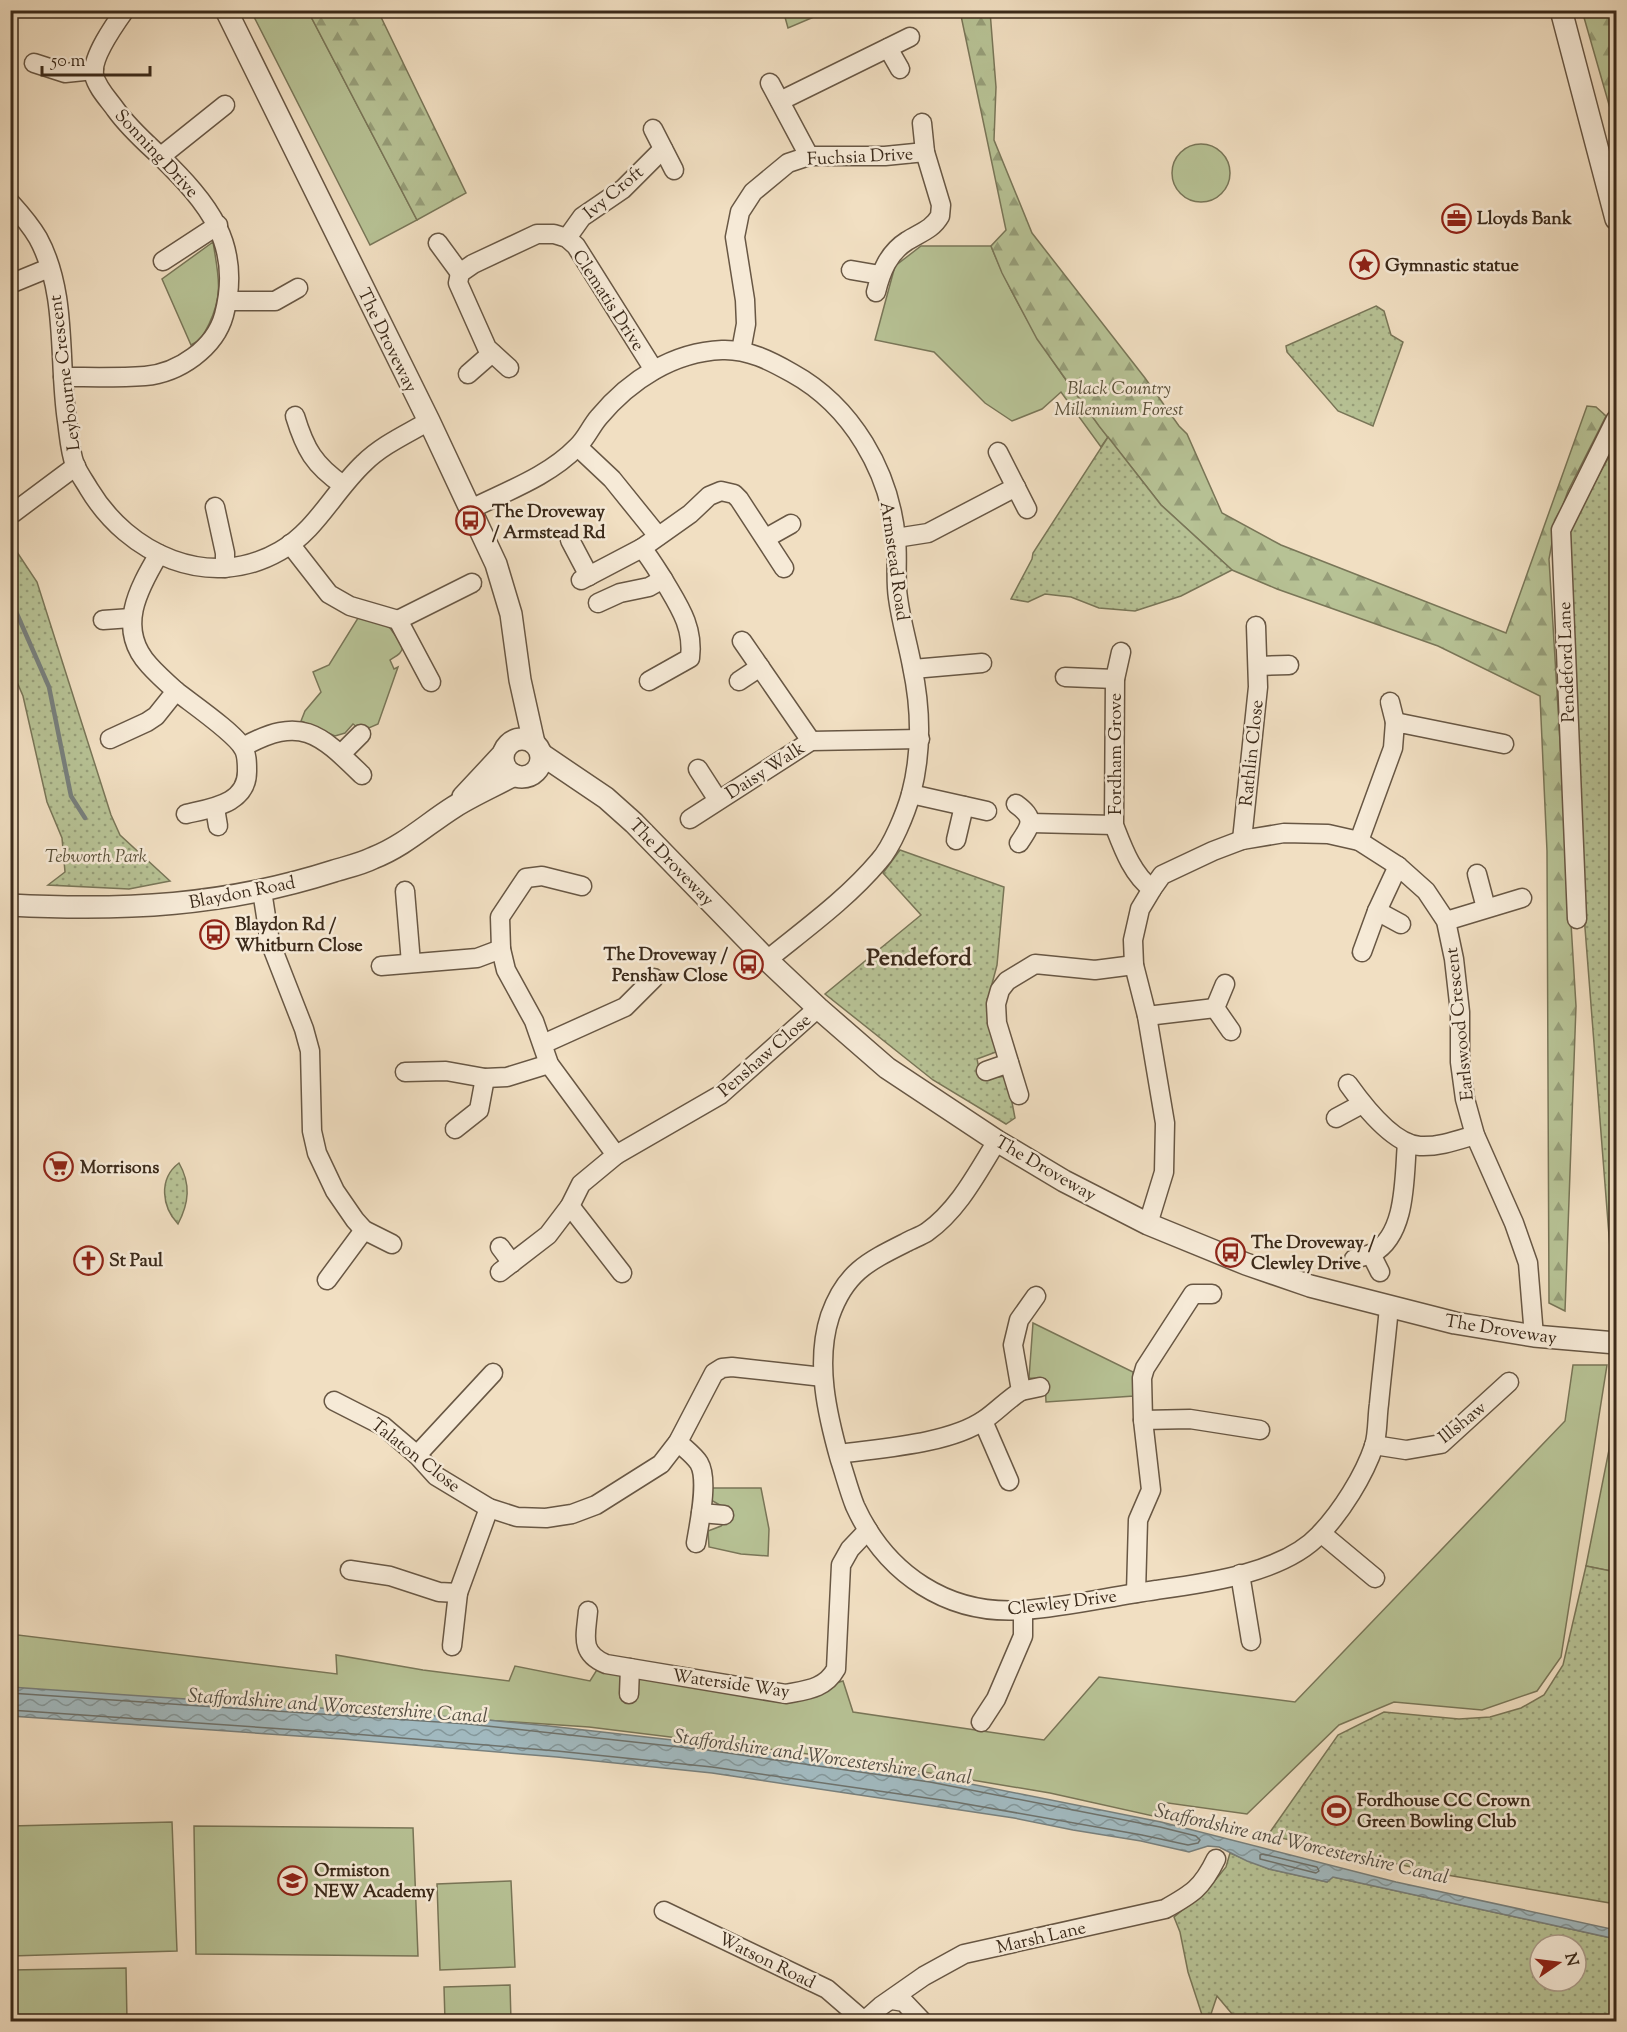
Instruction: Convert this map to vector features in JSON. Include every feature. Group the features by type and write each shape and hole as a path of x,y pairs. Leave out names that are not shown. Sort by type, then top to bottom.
{"street":[{"path":"34,63 65,73 94,70 95,59 125,10"},
{"name":"The Droveway","path":"226,10 429,421 496,564 508,604 520,680 537,749 606,798 634,823 767,960 818,1008 888,1068 997,1141 1064,1181 1148,1224 1246,1264 1310,1286 1455,1323 1533,1336 1617,1343"},
{"path":"1561,10 1617,219"},
{"path":"780,101 910,37"},
{"path":"888,48 900,69"},
{"name":"Sonning Drive","path":"63,377 147,376 171,369 192,358 209,344 221,324 228,302 229,269 218,225 206,207 160,157 128,127 102,90 95,78 94,70"},
{"path":"770,83 809,156"},
{"path":"160,157 225,105"},
{"name":"Fuchsia Drive","path":"850,270 878,284 891,254 906,241 925,232 940,216 941,205 926,152 922,123"},
{"name":"Ivy Croft","path":"653,129 674,170"},
{"name":"Ivy Croft","path":"567,238 582,217 623,189 663,149"},
{"name":"Fuchsia Drive","path":"741,351 746,324 745,300 735,237 740,212 753,192 788,163 809,156 885,156 926,152"},
{"name":"Leybourne Crescent","path":"10,202 38,238 57,296 66,410 76,466 101,508 126,533 159,554 190,565 225,568 240,566 269,556 290,544 316,520 364,462 379,450 429,421"},
{"path":"163,261 218,225"},
{"name":"Clematis Drive","path":"460,273 473,264 537,234 554,234 567,238 576,246 654,370"},
{"path":"438,243 460,273 458,283 487,348 508,368"},
{"path":"10,284 49,268"},
{"path":"228,302 274,302 298,288"},
{"name":"Armstead Road","path":"471,508 550,469 578,447 596,420 613,401 654,370 674,360 699,353 723,350 741,351 768,360 803,379 829,400 853,426 876,461 896,537 898,597 919,710 920,739 911,794 881,860 842,898 767,960"},
{"path":"468,374 492,353"},
{"name":"Pendeford Lane","path":"1577,919 1561,530 1617,419"},
{"path":"303,423 307,449 314,461 343,485"},
{"path":"578,447 612,479 658,536"},
{"path":"998,452 1027,509"},
{"path":"13,513 76,466"},
{"path":"896,537 928,533 943,527 1016,487"},
{"path":"570,540 585,578 642,548 690,514 710,496 721,491 734,494 766,538 784,568"},
{"path":"215,507 225,554 225,568"},
{"path":"766,538 791,524"},
{"path":"290,544 329,594 350,606 398,620 472,583"},
{"path":"642,548 652,560 684,614 691,647 690,658 649,681"},
{"path":"159,554 141,584 131,618 135,641 147,664 243,747 248,766 245,784 217,817 186,814"},
{"path":"598,603 620,593 649,587 663,579"},
{"path":"103,620 131,618"},
{"path":"398,620 431,682"},
{"name":"Rathlin Close","path":"1242,840 1258,666 1256,626"},
{"name":"Daisy Walk","path":"742,641 812,741"},
{"name":"Fordham Grove","path":"1121,652 1115,679 1114,825 1140,880 1152,889"},
{"path":"913,669 982,663"},
{"path":"1258,666 1289,665"},
{"path":"739,681 760,667"},
{"name":"Fordham Grove","path":"1065,677 1115,679"},
{"name":"The Droveway","path":"508,747 520,680"},
{"path":"110,739 156,716 176,691"},
{"path":"1359,841 1393,748 1395,722 1390,702"},
{"path":"1395,722 1504,744"},
{"path":"243,747 273,732 295,730 318,737 341,754 362,775"},
{"path":"341,754 361,734"},
{"path":"524,739 537,749 539,766 522,775 506,768 508,747 524,739"},
{"name":"Daisy Walk","path":"690,819 812,741 920,739"},
{"name":"Blaydon Road","path":"10,905 121,908 212,900 262,891 374,858 415,836 454,807 508,747"},
{"name":"Daisy Walk","path":"698,769 718,800"},
{"name":"The Droveway","path":"522,775 586,784"},
{"name":"Blaydon Road","path":"454,807 522,775"},
{"path":"911,794 987,812"},
{"path":"1016,804 1027,812 1030,823 1029,829 1019,843"},
{"path":"956,840 964,806"},
{"path":"1030,823 1114,825"},
{"name":"Earlswood Crescent","path":"1148,1224 1164,1172 1165,1123 1147,1016 1134,965 1134,940 1140,909 1162,875 1242,840 1284,833 1328,834 1359,841 1398,866 1426,891 1446,921 1454,959 1460,1012 1460,1062 1465,1099 1475,1135 1514,1223 1528,1263 1533,1336"},
{"path":"1362,952 1377,910 1398,866"},
{"path":"1477,874 1486,908"},
{"path":"582,886 542,876 526,878 500,917 501,949 506,970 534,1021 549,1064 616,1155"},
{"path":"262,891 270,942 304,1029 310,1051 312,1131 317,1153 334,1191 364,1230 392,1244"},
{"path":"405,891 411,963"},
{"path":"1446,921 1522,898"},
{"path":"1377,910 1401,924"},
{"path":"381,966 477,958 501,949"},
{"path":"1019,1095 997,1023 996,1004 1000,990 1007,981 1035,964 1095,970 1134,965"},
{"path":"543,1044 625,1007 654,978"},
{"path":"1215,1008 1225,984"},
{"name":"Penshaw Close","path":"500,1247 506,1268 548,1235 570,1206 581,1184 616,1155 720,1095 818,1008"},
{"path":"1147,1016 1215,1008"},
{"path":"1215,1008 1231,1031"},
{"path":"986,1071 1009,1063"},
{"path":"405,1072 446,1071 485,1078 507,1077 549,1064"},
{"path":"455,1129 479,1110 485,1078"},
{"path":"1348,1084 1376,1119 1407,1143 1421,1146 1446,1143 1475,1135"},
{"path":"1336,1118 1362,1104"},
{"name":"Clewley Drive","path":"997,1141 962,1197 927,1232 865,1263 838,1296 825,1339 823,1377 839,1454 855,1505 868,1530 892,1562 913,1579 946,1600 985,1609 1023,1611 1187,1586 1277,1563 1302,1551 1321,1533 1353,1490 1374,1445 1389,1307"},
{"path":"1380,1272 1363,1257 1385,1244 1396,1223 1402,1202 1407,1143"},
{"path":"570,1206 622,1273"},
{"path":"327,1280 364,1230"},
{"path":"1136,1593 1138,1520 1151,1490 1143,1420 1142,1378 1145,1368 1193,1294 1212,1294"},
{"path":"1021,1391 1013,1345 1019,1320 1036,1296"},
{"name":"Talaton Close","path":"334,1401 383,1426 417,1455 436,1476 489,1508 517,1517 546,1518 572,1514 596,1505 661,1464 678,1442 714,1373 722,1368 732,1367 823,1377"},
{"path":"417,1455 493,1373"},
{"name":"Illshaw","path":"1374,1445 1407,1450 1441,1444 1509,1382"},
{"path":"839,1454 912,1444 958,1433 983,1421 1021,1391 1040,1387"},
{"path":"1143,1420 1190,1419 1260,1430"},
{"path":"983,1421 1009,1481"},
{"path":"678,1442 699,1462 703,1476 701,1513 696,1543"},
{"path":"452,1646 458,1593 489,1508"},
{"path":"701,1513 724,1515"},
{"name":"Waterside Way","path":"588,1611 587,1648 594,1659 606,1664 786,1694 809,1690 822,1685 836,1669 842,1565 849,1549 868,1530"},
{"path":"1321,1533 1375,1578"},
{"path":"350,1570 390,1576 439,1592 458,1593"},
{"path":"1240,1574 1251,1641"},
{"path":"981,1722 996,1699 1023,1636 1023,1611"},
{"path":"629,1694 630,1668"},
{"name":"Marsh Lane","path":"863,2021 924,1976 964,1954 1165,1909 1191,1895 1208,1877 1216,1859"},
{"name":"Watson Road","path":"664,1911 827,1989 863,2021"},
{"path":"892,2000 904,2002 923,2022"}],"green space":[{"path":"783,10 828,10 828,11 788,28"},
{"path":"251,11 308,11 417,220 370,245"},
{"path":"308,11 378,11 466,193 417,220"},
{"name":"Black Country Millennium Forest","path":"960,11 990,11 996,87 994,140 1032,233 1187,434 1222,513 1281,545 1506,633 1587,406 1596,407 1606,416 1568,491 1555,527 1549,559 1576,1006 1565,1311 1549,1303 1547,851 1540,696 1438,646 1277,589 1232,570 1161,505 1099,426 1037,339 1002,273 991,246 1006,230"},
{"path":"1596,11 1616,11 1616,129 1583,14"},
{"path":"1195,144 1207,144 1222,152 1230,167 1230,179 1222,194 1207,202 1195,202 1180,194 1172,179 1172,167 1180,152"},
{"path":"213,242 217,264 217,303 204,334 191,345 162,279"},
{"path":"921,246 991,246 1028,321 1074,392 1108,437 1101,447 1061,392 1042,409 1012,421 985,403 934,352 875,340 895,266"},
{"path":"1376,306 1384,311 1391,335 1403,342 1373,426 1338,411 1287,352 1286,346"},
{"path":"1108,437 1161,505 1232,570 1181,596 1135,611 1099,608 1071,597 1045,594 1028,602 1011,599 1033,553"},
{"path":"1616,444 1616,1325 1585,928 1569,529"},
{"name":"Tebworth Park","path":"11,543 37,582 111,815 120,835 170,881 129,889 48,885 65,872 62,838 47,802 23,696 11,668"},
{"path":"358,618 390,628 403,646 400,653 390,660 394,669 398,667 378,724 362,731 353,724 345,733 335,736 301,721 305,711 321,692 313,672 329,665"},
{"path":"900,850 1004,887 997,965 987,1003 996,1052 977,1059 981,1079 1007,1076 1015,1118 1006,1124 933,1080 825,994 921,915 883,873"},
{"path":"179,1163 185,1178 187,1194 178,1224 168,1210 165,1185 172,1170"},
{"path":"1033,1323 1133,1372 1134,1396 1046,1402 1045,1379 1029,1378"},
{"path":"1573,1365 1607,1365 1561,1657 1537,1691 1482,1710 1394,1702 1339,1725 1247,1814 1161,1802 1153,1816 1050,1793 840,1758 589,1727 11,1688 10,1634 337,1674 336,1655 423,1670 509,1681 515,1666 590,1681 598,1668 782,1698 843,1681 853,1712 1044,1740 1099,1677 1295,1702 1565,1421"},
{"path":"1613,1375 1616,1376 1616,1572 1586,1566 1609,1450"},
{"path":"710,1488 761,1488 769,1529 768,1556 741,1554 709,1547 708,1531 721,1526 729,1517 727,1509 711,1500"},
{"path":"1586,1566 1616,1572 1616,1904 1447,1875 1268,1835 1338,1735 1384,1712 1459,1719 1490,1717 1521,1708 1544,1695 1563,1665"},
{"path":"172,1822 177,1951 11,1956 11,1826"},
{"path":"194,1826 413,1828 418,1956 196,1954"},
{"path":"1230,1853 1269,1869 1327,1882 1333,1877 1616,1939 1616,2021 1238,2021 1217,1996 1210,2017 1203,2018 1174,1917 1208,1889 1226,1867"},
{"path":"511,1881 515,1967 440,1970 437,1884"},
{"path":"126,1968 127,2021 11,2021 11,1970"},
{"path":"510,1985 511,2021 445,2021 444,1987"}],"water":[{"path":"10,1687 468,1718 708,1744 931,1776 1161,1822 1396,1882 1616,1930 1616,1939 1333,1877 1327,1882 1269,1869 1219,1847 1208,1846 1189,1852 1014,1818 712,1773 341,1739 11,1716"}],"waterway":[{"path":"10,598 49,687 71,796 85,818"}],"place":[{"name":"Lloyds Bank","path":"1456,218"},
{"name":"Gymnastic statue","path":"1364,265"},
{"name":"The Droveway / Armstead Rd","path":"471,521"},
{"name":"Blaydon Rd / Whitburn Close","path":"214,934"},
{"name":"The Droveway / Penshaw Close","path":"749,964"},
{"name":"Morrisons","path":"59,1167"},
{"name":"The Droveway / Clewley Drive","path":"1230,1252"},
{"name":"St Paul","path":"88,1260"},
{"name":"Fordhouse CC Crown Green Bowling Club","path":"1336,1810"},
{"name":"Ormiston NEW Academy","path":"293,1880"}],"district":[{"name":"Pendeford","path":"919,957"}],"water label":[{"name":"Staffordshire and Worcestershire Canal","path":"338,1705"},
{"name":"Staffordshire and Worcestershire Canal","path":"823,1756"},
{"name":"Staffordshire and Worcestershire Canal","path":"1302,1843"}]}
